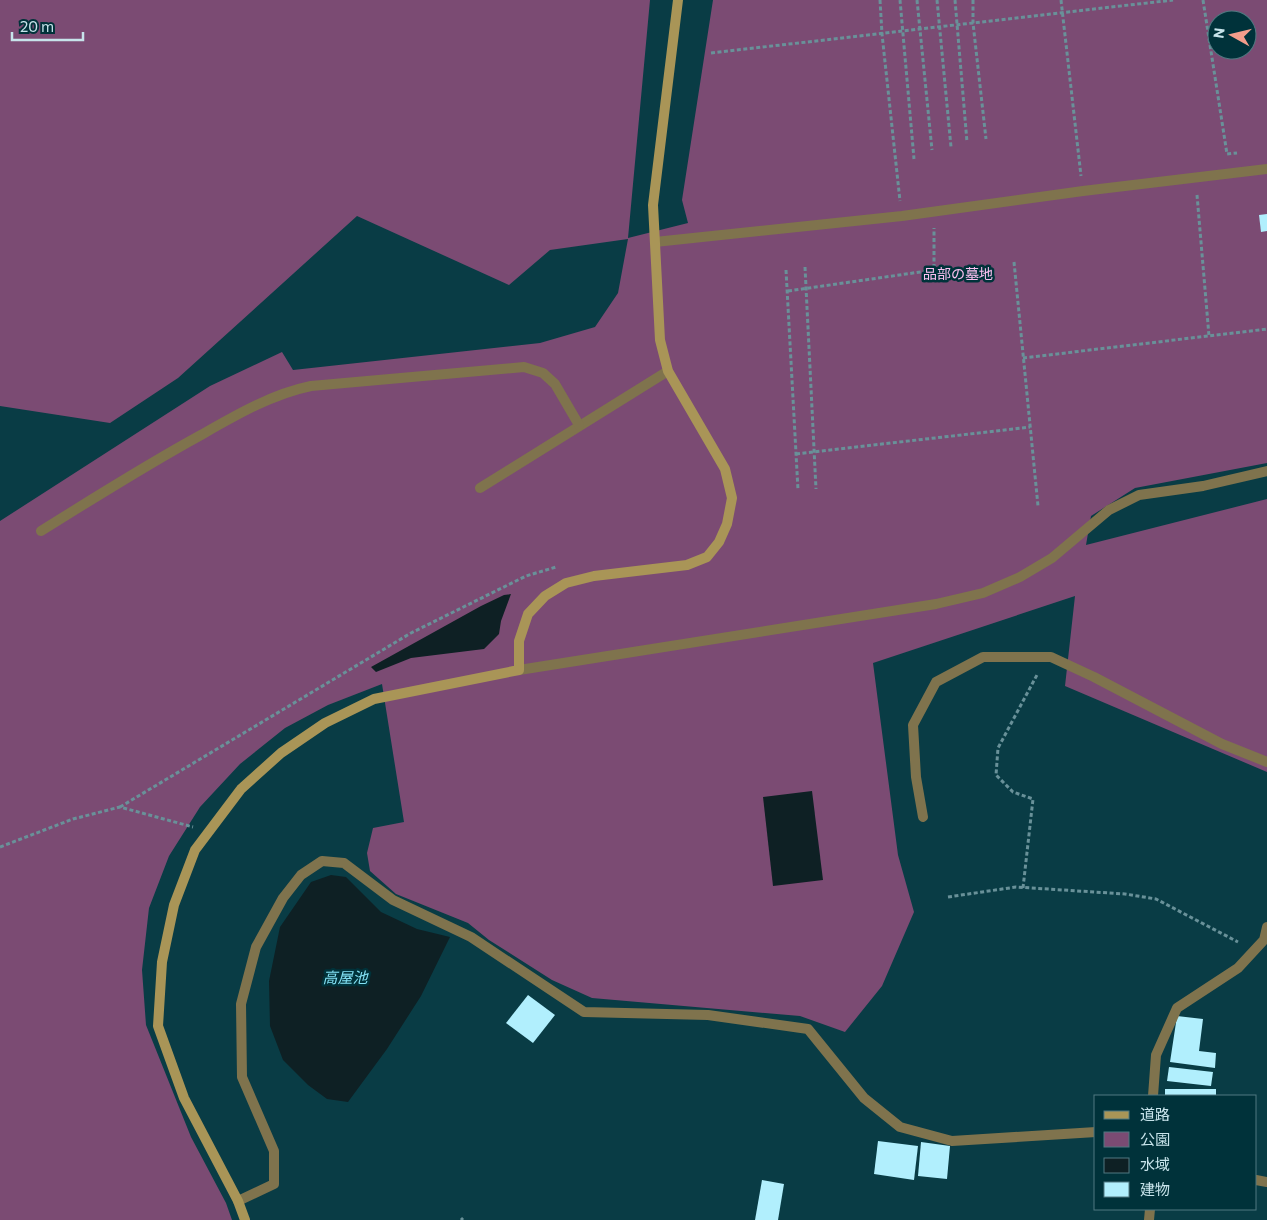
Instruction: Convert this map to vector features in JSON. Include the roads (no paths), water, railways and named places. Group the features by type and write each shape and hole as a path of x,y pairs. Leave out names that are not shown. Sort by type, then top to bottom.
{"street":[{"path":"519,670 519,641 528,614 545,596 566,583 594,576 687,566 707,556 719,542 728,524 732,498 726,469 668,371 660,340 653,205 678,0"},
{"path":"655,242 902,216 1083,191 1267,169"},
{"path":"41,531 158,459 235,416 289,390 311,386 524,367 543,372 555,384 579,426"},
{"path":"480,488 668,371"},
{"path":"245,1220 238,1201 184,1098 158,1026 162,962 174,905 196,850 241,788 281,753 325,723 374,699 519,670 936,604 984,593 1052,558 1109,510 1139,496 1203,486 1267,471"},
{"path":"924,817 916,777 913,725 936,682 983,657 1051,658 1094,677 1222,744 1267,762"},
{"path":"238,1201 274,1184 274,1151 242,1078 241,1004 256,946 283,898 301,875 322,861 344,863 393,900 471,937 584,1012 708,1015 808,1029 864,1098 900,1127 952,1142 1094,1132"},
{"path":"1152,1095 1156,1055 1177,1008 1238,968 1264,940 1267,927"}],"water":[{"path":"511,594 501,621 499,634 484,649 411,658 376,672 371,667 481,606 504,595"},
{"path":"812,791 823,880 773,886 763,797"},
{"name":"高屋池","path":"331,875 346,877 381,912 417,929 450,937 421,996 387,1049 348,1102 327,1099 308,1085 283,1060 270,1026 269,981 280,927 311,882"}],"park label":[{"name":"品部の墓地","path":"958,274"}]}
